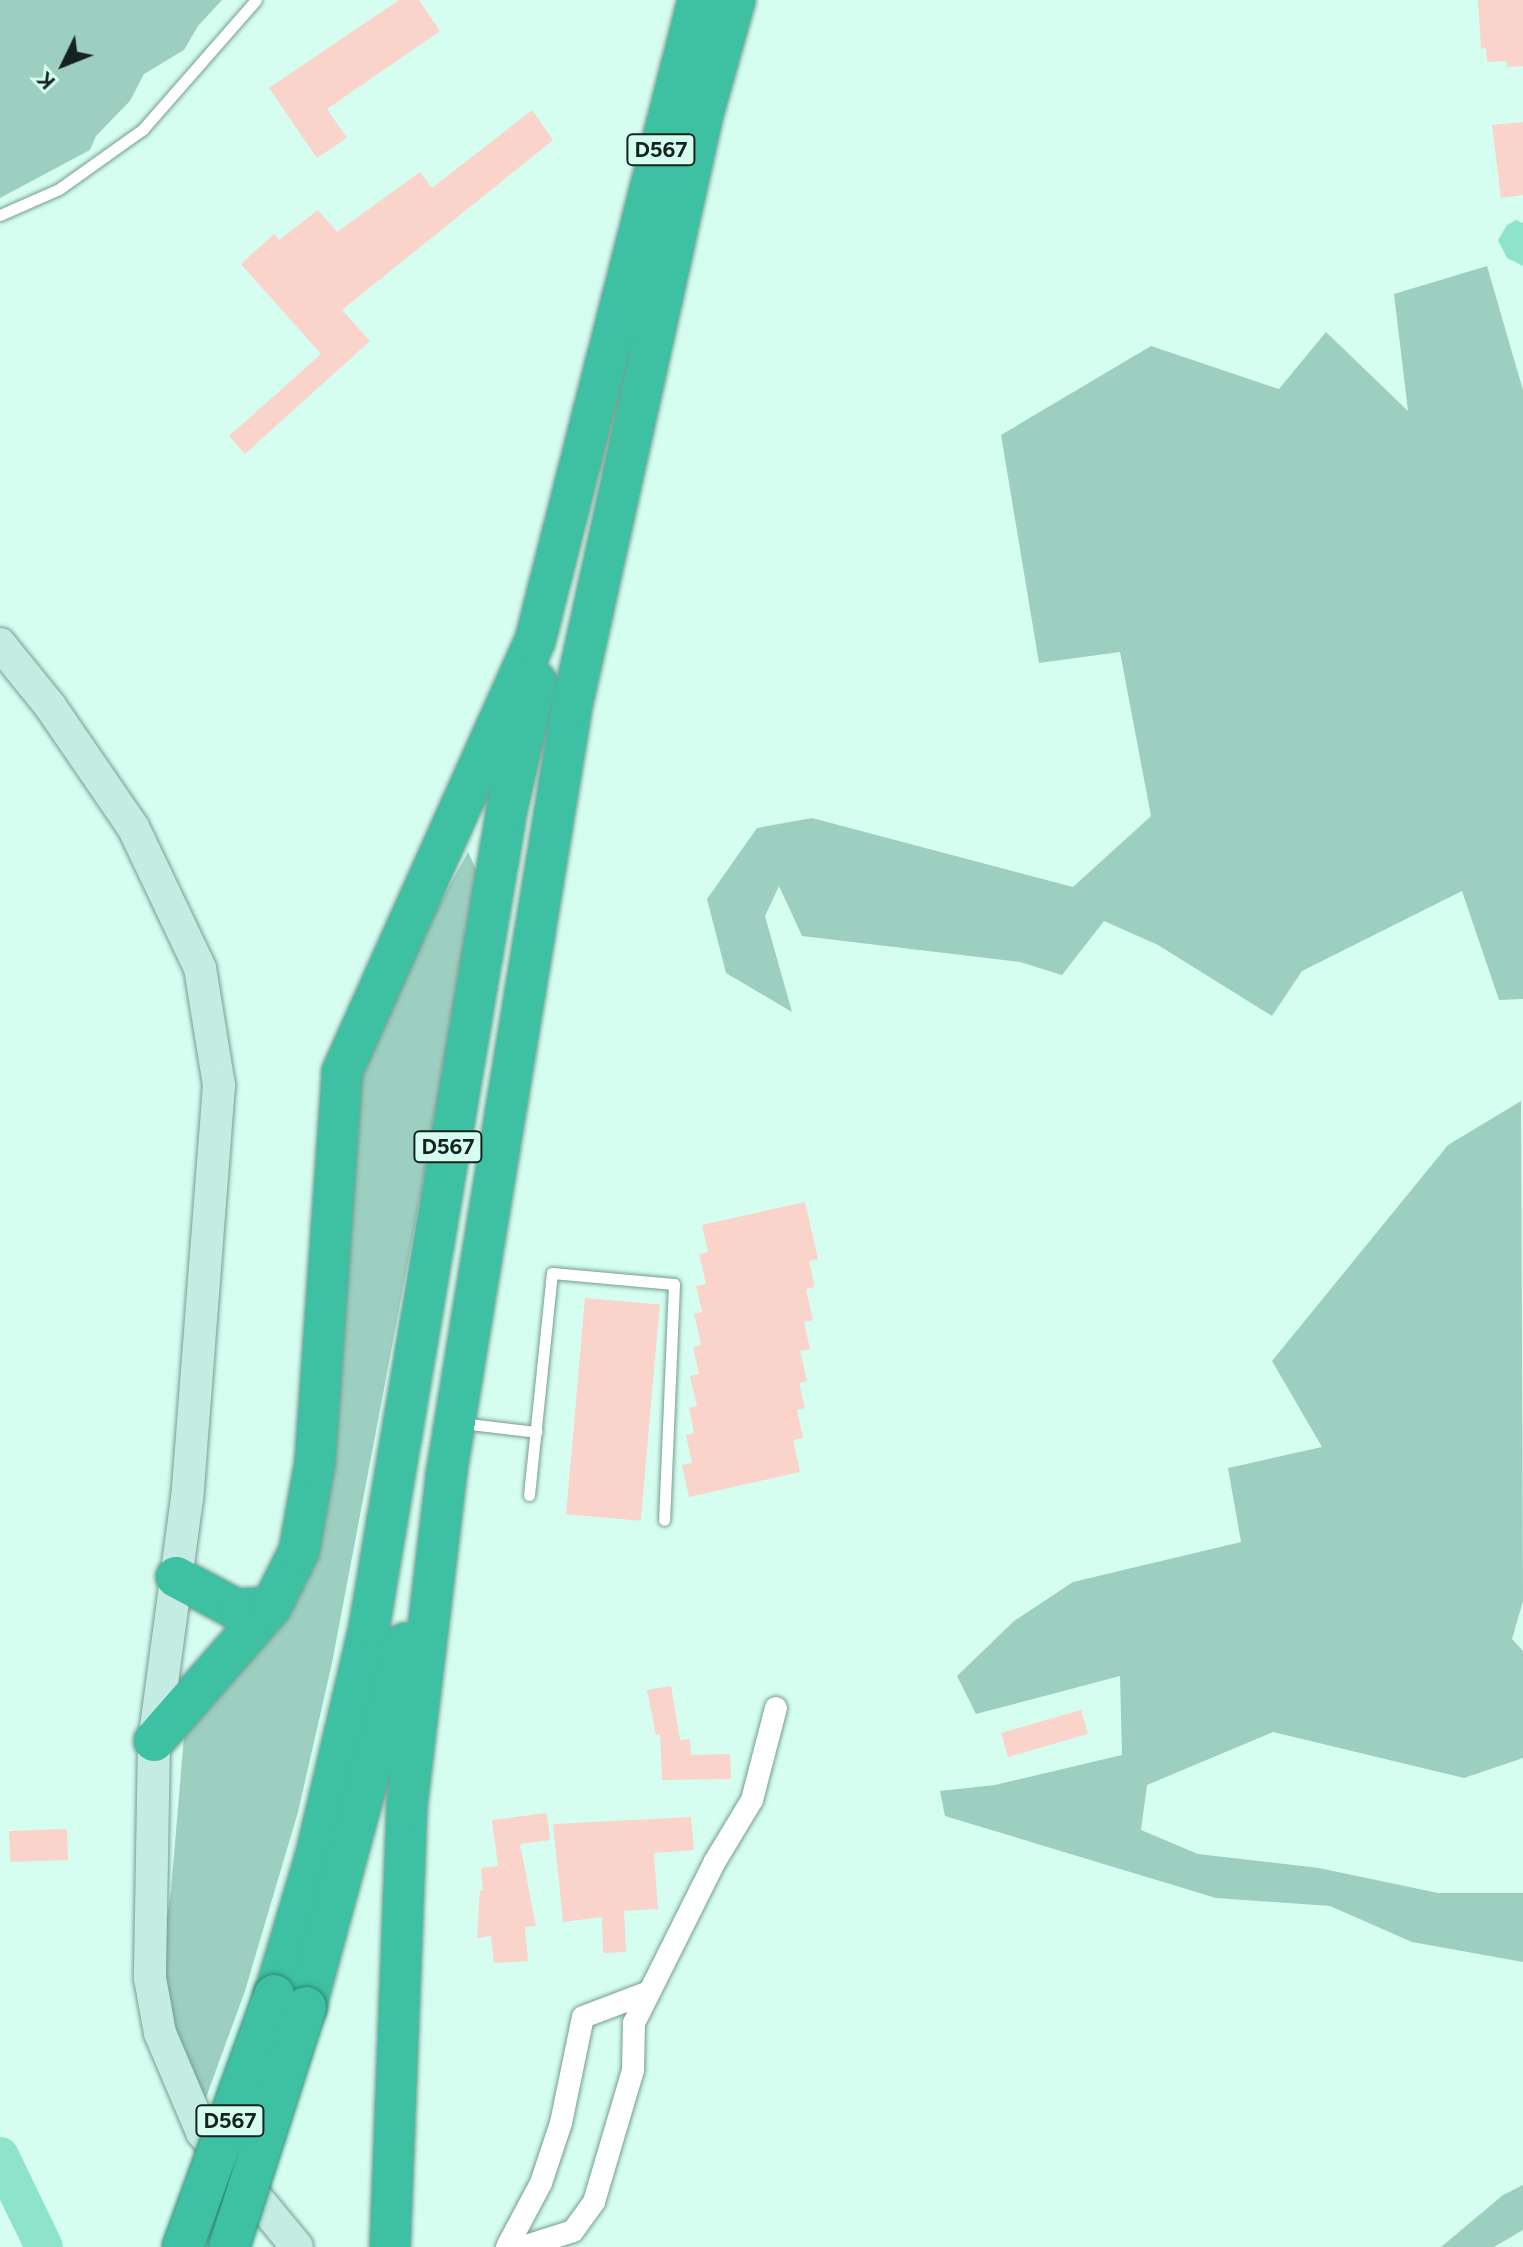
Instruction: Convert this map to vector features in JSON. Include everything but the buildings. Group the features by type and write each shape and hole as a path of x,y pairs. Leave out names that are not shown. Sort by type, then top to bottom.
{"highway":[{"name":"D567","path":"229,2247 290,2001 316,1854 369,1628 507,809 623,299 698,0"},
{"name":"D567","path":"183,2247 290,2001 385,1724 446,1476 572,706 703,114 735,0"},
{"path":"154,1741 271,1607 299,1551 315,1462 342,1072 378,985 535,641 623,299"},
{"path":"390,2247 407,1805 446,1476"},
{"path":"176,1577 236,1609 271,1607"}],"street":[{"path":"0,644 50,706 133,827 200,968 219,1085 189,1482 154,1741 150,1978 160,2033 202,2132 297,2247"},
{"path":"523,2247 573,2231 594,2202 633,2070 634,2023 714,1863 752,1800 776,1708"},
{"path":"507,2247 541,2183 561,2123 583,2017 649,1992"}],"lane":[{"path":"0,215 59,189 143,129 256,0"},
{"path":"529,1495 552,1273 674,1284 664,1520"},
{"path":"455,1422 536,1432"}],"shaded area":[{"path":"0,0 222,0 198,26 184,50 144,74 130,101 96,136 90,150 0,198"},
{"path":"1516,220 1523,223 1523,266 1507,258 1498,240 1507,225"},
{"path":"1487,266 1523,390 1523,999 1499,1000 1462,891 1302,971 1272,1016 1158,945 1104,921 1062,975 1020,962 802,936 779,886 765,916 792,1012 726,973 707,899 757,828 812,818 1073,887 1151,816 1120,652 1039,663 1001,435 1151,346 1279,389 1326,332 1408,411 1394,294"},
{"path":"468,852 478,873 474,914 332,1663 298,1812 245,1991 200,2114 156,1988 171,1891 185,1724 287,1619 301,1566 348,1095 369,1032"},
{"path":"1521,1101 1523,1601 1512,1639 1523,1651 1523,1758 1464,1778 1273,1732 1147,1785 1141,1830 1198,1854 1319,1868 1438,1893 1523,1893 1523,1962 1412,1942 1330,1906 1216,1898 945,1816 940,1791 995,1785 1122,1755 1120,1676 976,1714 957,1676 1014,1621 1073,1582 1241,1542 1228,1468 1322,1447 1272,1361 1448,1145"},
{"path":"1523,2185 1523,2230 1494,2247 1441,2247 1503,2195"}],"waterway":[{"path":"0,2156 44,2247"}]}
